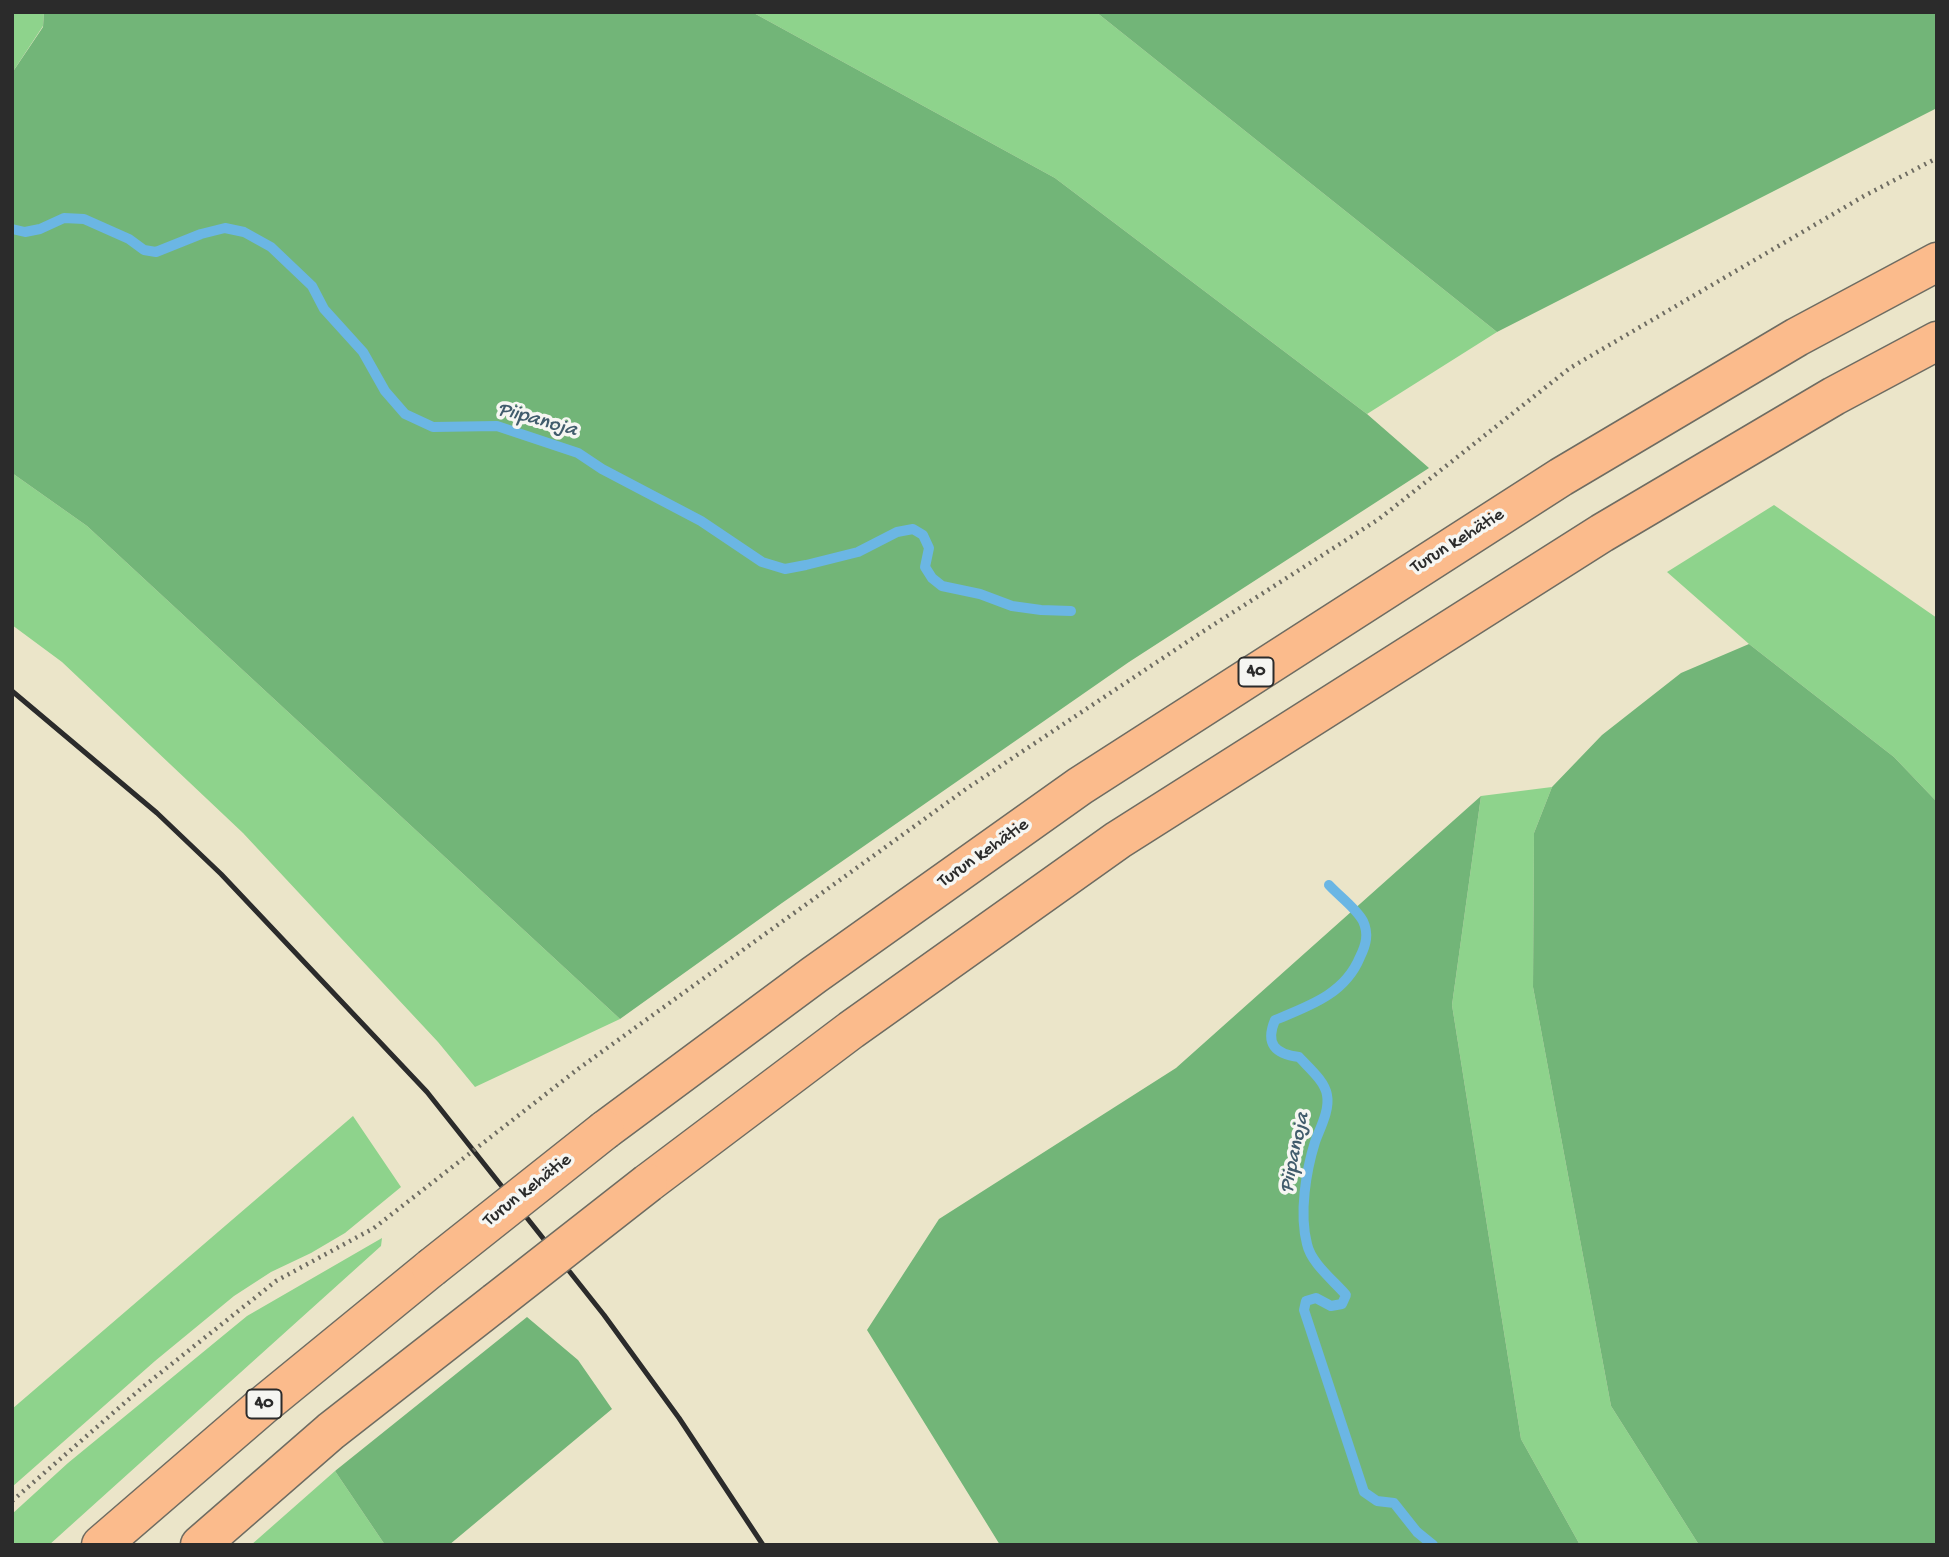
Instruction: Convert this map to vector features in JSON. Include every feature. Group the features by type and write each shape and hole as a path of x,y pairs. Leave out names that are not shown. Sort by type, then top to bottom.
{"highway":[{"name":"Turun kehätie","path":"101,1545 261,1407 605,1130 814,975 1080,786 1572,470 1797,337 1937,262"},
{"path":"200,1545 331,1432 649,1184 851,1030 1118,840 1602,533 1834,396 1937,341"}],"path":[{"path":"12,1501 144,1386 276,1280 374,1228 578,1069 966,789 1199,634 1379,519 1570,368 1864,196 1937,158"}],"green space":[{"path":"12,12 44,12 43,26 12,73"},
{"path":"44,12 752,12 1055,178 1367,414 1429,468 1129,662 620,1019 87,526 12,473 12,73 43,27"},
{"path":"752,12 1096,12 1497,332 1367,414 1055,178"},
{"path":"1096,12 1937,12 1937,108 1497,332"},
{"path":"12,473 87,526 620,1019 475,1087 438,1042 243,833 62,662 12,625"},
{"path":"1774,505 1937,618 1937,802 1894,757 1749,644 1667,572"},
{"path":"1749,644 1894,757 1937,802 1937,1545 1699,1545 1611,1406 1533,987 1534,833 1552,787 1602,735 1681,673"},
{"path":"1552,787 1534,833 1533,987 1611,1406 1699,1545 1580,1545 1521,1439 1452,1005 1481,796"},
{"path":"1481,796 1452,1005 1521,1439 1580,1545 1000,1545 867,1330 939,1219 1176,1068"},
{"path":"353,1116 401,1187 345,1233 271,1272 234,1296 155,1361 12,1487 12,1409"},
{"path":"382,1238 381,1246 49,1545 12,1545 12,1514 68,1463 247,1316"},
{"path":"527,1317 578,1360 612,1409 449,1545 385,1545 335,1471"},
{"path":"335,1471 385,1545 251,1545"}],"waterway":[{"name":"Piipanoja","path":"12,229 25,232 40,229 64,218 84,219 129,239 144,250 156,252 201,234 225,228 244,232 271,247 312,286 324,309 363,352 385,391 405,414 433,427 497,426 578,453 602,469 701,521 762,562 785,569 858,552 897,532 913,529 923,535 929,548 925,567 932,578 942,586 980,594 1012,606 1071,611"},
{"name":"Piipanoja","path":"1329,885 1363,921 1366,935 1364,948 1353,970 1335,990 1275,1020 1271,1035 1278,1050 1299,1057 1311,1070 1326,1090 1328,1101 1306,1179 1305,1232 1313,1258 1346,1295 1342,1304 1331,1306 1316,1298 1306,1301 1304,1310 1364,1492 1377,1501 1394,1503 1417,1532 1433,1545"}],"railway":[{"path":"12,691 157,813 221,874 427,1092 604,1315 679,1418 763,1545"}]}
